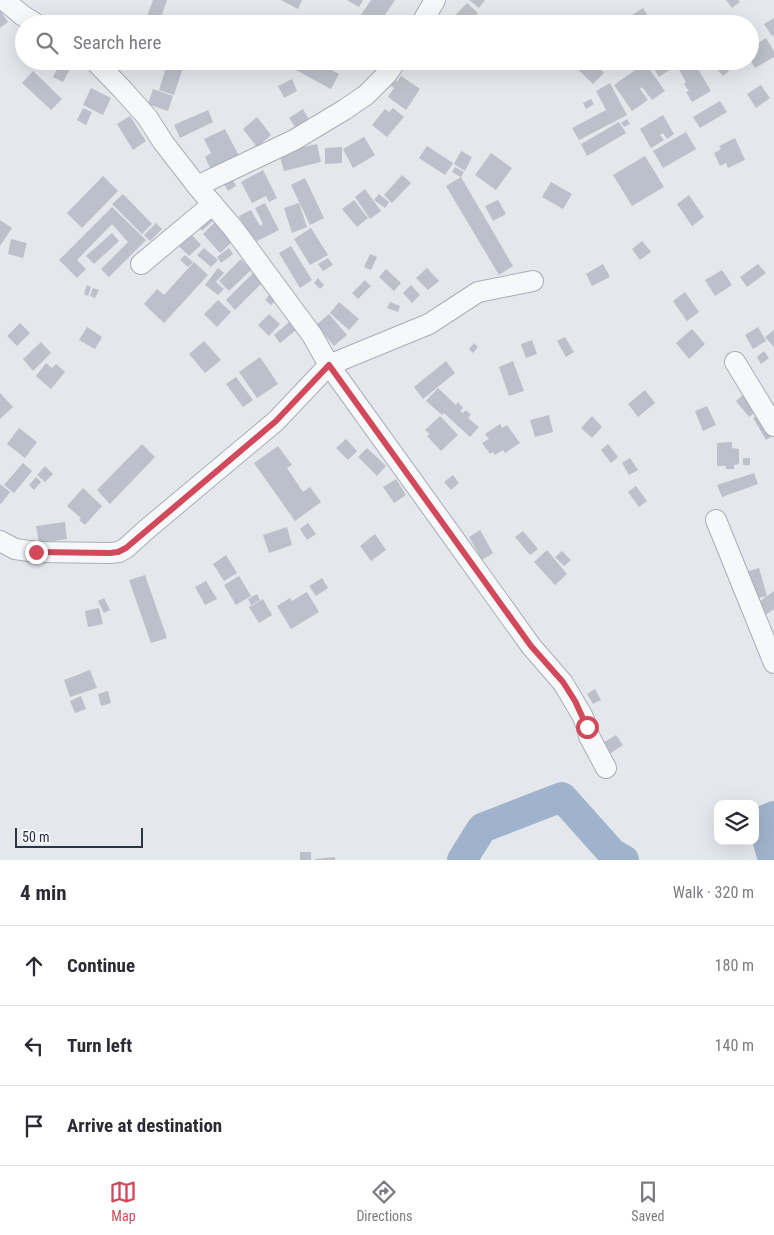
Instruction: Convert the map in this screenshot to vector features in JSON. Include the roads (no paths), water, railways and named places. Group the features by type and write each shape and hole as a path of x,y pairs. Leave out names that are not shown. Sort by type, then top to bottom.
{"street":[{"path":"4,0 22,15"},
{"path":"426,15 435,0"},
{"path":"104,70 147,117 163,142 197,186 233,228 312,335 329,365 531,646 563,682 582,715 589,736 606,768"},
{"path":"197,186 294,140 344,110 366,95 390,70"},
{"path":"141,264 213,204"},
{"path":"0,541 15,550 36,552 101,554 118,552 131,544 276,421 329,365 429,324 478,292 533,282"},
{"path":"735,362 774,426"},
{"path":"716,520 774,663"}],"waterway":[{"path":"462,860 482,828 562,797 612,853 624,860"},
{"path":"773,860 762,821 774,816"}]}
